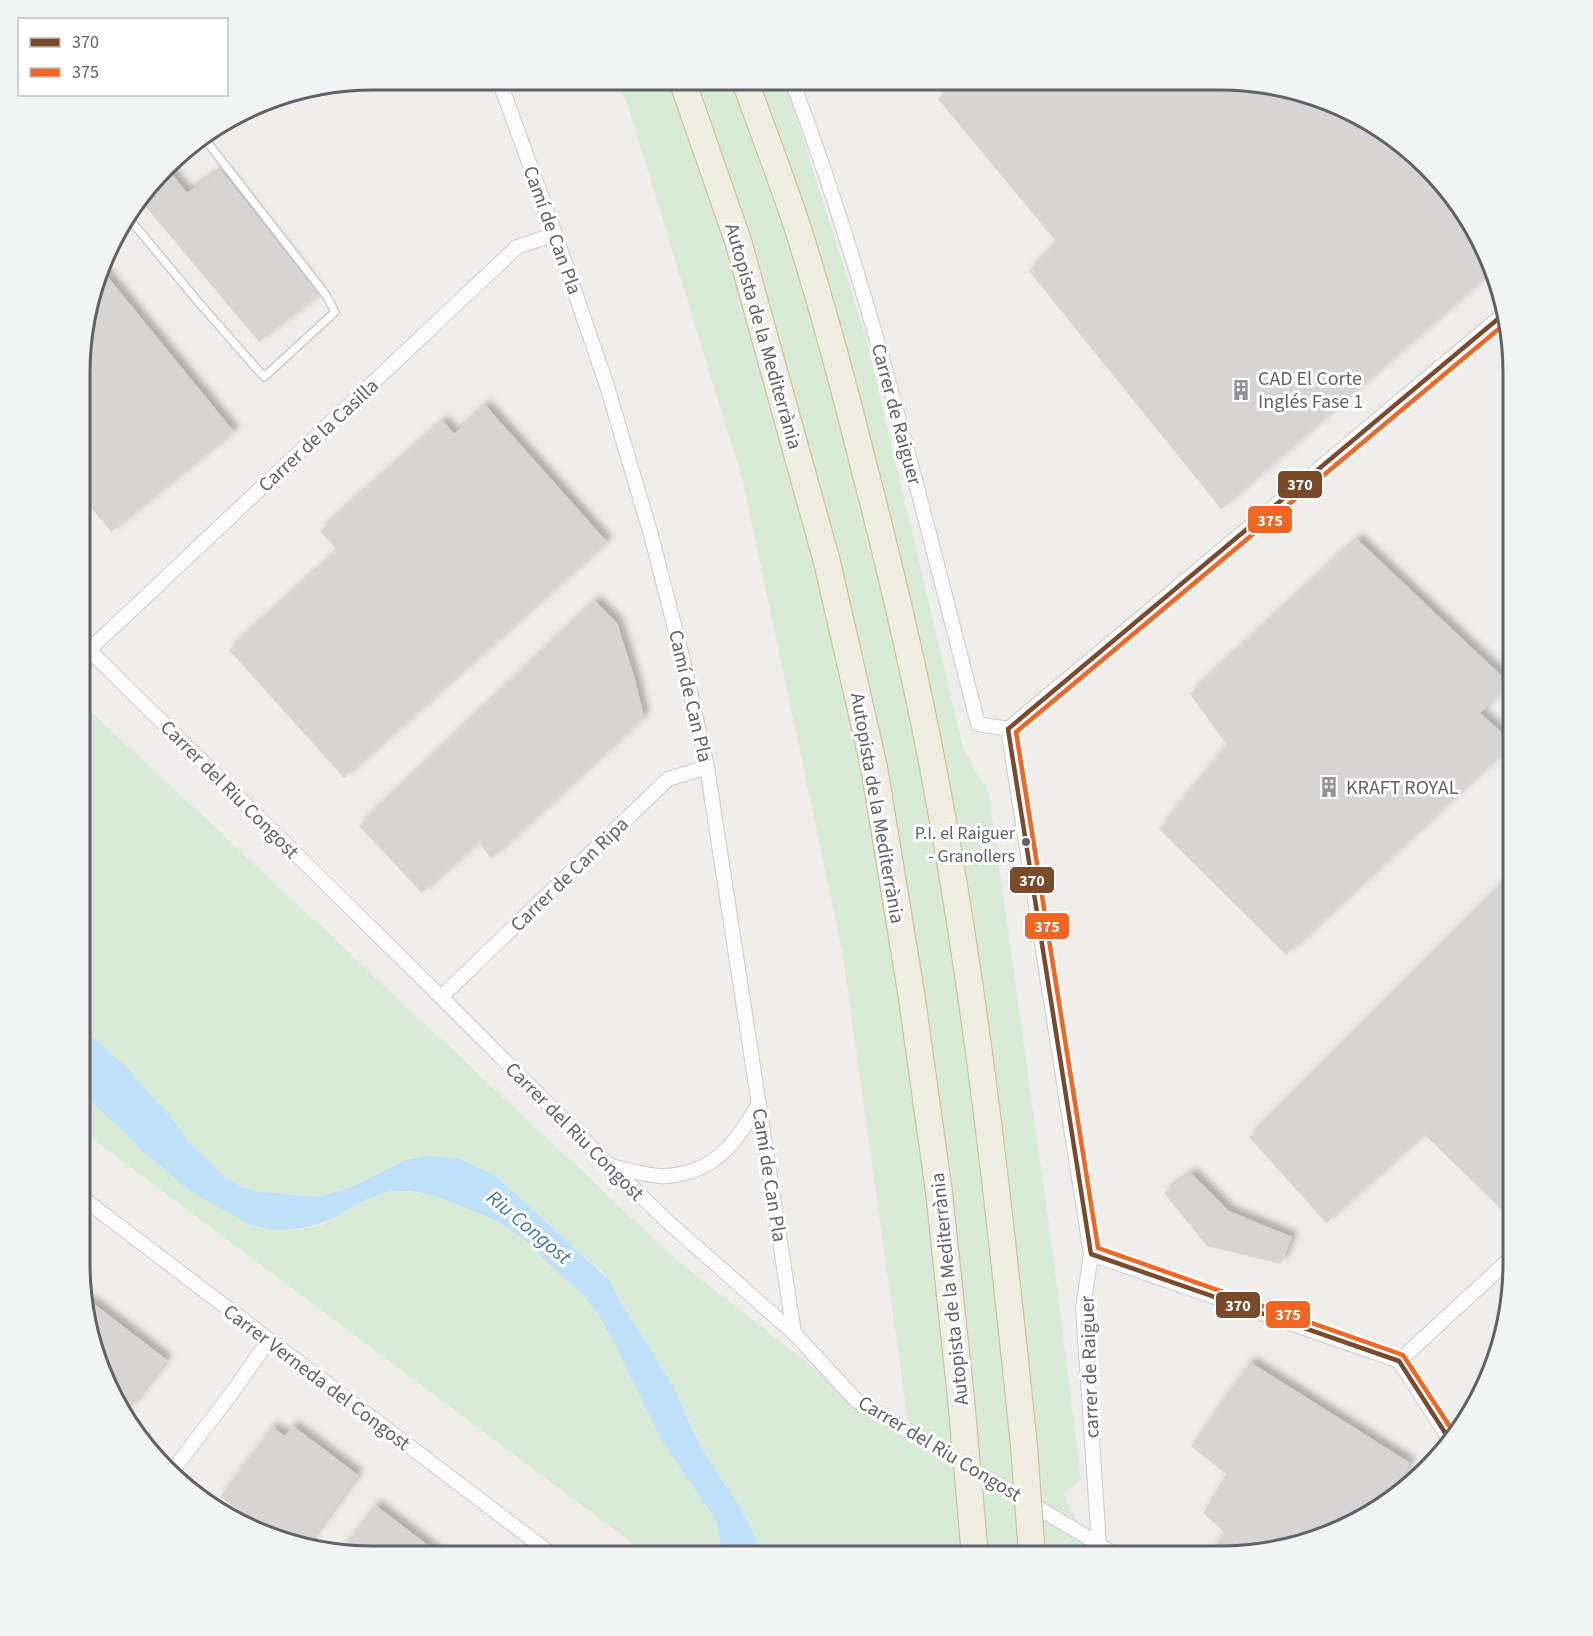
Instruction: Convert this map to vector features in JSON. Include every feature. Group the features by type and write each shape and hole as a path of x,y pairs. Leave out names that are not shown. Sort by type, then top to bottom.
{"highway":[{"name":"Autopista de la Mediterrània","path":"685,90 738,241 827,562 874,767 911,993 939,1192 974,1546"},
{"path":"748,90 796,223 834,351 905,629 935,778 959,914 977,1039 1006,1276 1024,1446 1031,1546"}],"street":[{"name":"Camí de Can Pla","path":"503,90 608,386 651,535 681,652 707,767 794,1333"},
{"name":"Carrer de Raiguer","path":"795,90 816,144 891,385 978,724 1008,729"},
{"name":"Carrer de la Casilla","path":"90,643 517,248 555,234"},
{"path":"1008,729 1498,319"},
{"name":"Carrer del Riu Congost","path":"90,651 609,1165 668,1222 794,1333 856,1400 1102,1546"},
{"name":"carrer de Raiguer","path":"1008,729 1091,1254 1083,1308 1099,1544"},
{"name":"Carrer de Can Ripa","path":"441,997 668,779 707,767"},
{"path":"609,1165 663,1177 699,1169 728,1149 759,1104"},
{"name":"Carrer Verneda del Congost","path":"90,1204 541,1546"},
{"path":"1091,1254 1400,1361 1446,1434"},
{"path":"1400,1361 1503,1265"},
{"path":"177,1467 269,1340"}],"lane":[{"path":"133,223 264,377 335,312 326,295 208,143"}],"green space":[{"path":"621,90 788,90 867,341 963,748 989,794 1052,1247 1081,1480 1063,1494 1091,1546 760,1546 739,1505 702,1448 684,1410 603,1272 497,1176 393,1167 349,1188 316,1197 254,1191 226,1178 200,1154 126,1067 90,1035 90,711 680,1263 911,1444 842,950 743,482 628,106"},
{"path":"90,1100 139,1148 178,1181 259,1228 296,1230 321,1225 381,1193 398,1191 429,1194 484,1215 507,1227 527,1243 590,1302 619,1351 660,1438 716,1520 721,1546 637,1546 90,1137"}],"water":[{"name":"Riu Congost","path":"90,1035 126,1067 175,1122 189,1142 226,1178 254,1191 316,1197 349,1188 406,1160 429,1156 460,1159 496,1176 608,1279 673,1386 702,1448 739,1505 760,1546 721,1546 716,1520 660,1438 619,1351 596,1313 582,1294 507,1227 428,1194 405,1191 383,1193 331,1219 309,1227 286,1230 250,1225 190,1191 139,1148 90,1100"}],"building":[{"name":"CAD El Corte Inglés Fase 1","path":"948,90 1220,90 1276,95 1311,105 1362,128 1407,160 1445,201 1465,231 1486,277 1221,509 1029,271 1057,243 938,99"},
{"path":"221,170 319,295 259,342 145,206 172,174 187,193"},
{"path":"107,276 234,432 111,532 90,506 92,336"},
{"path":"485,405 607,542 344,778 229,650 338,551 320,531 443,421 454,434"},
{"name":"KRAFT ROYAL","path":"1357,539 1503,677 1503,691 1480,713 1503,734 1503,752 1286,955 1159,829 1227,745 1190,694"},
{"path":"595,601 617,623 644,717 491,859 479,842 422,893 359,826"},
{"path":"1503,883 1503,1211 1424,1134 1326,1223 1249,1137"},
{"path":"1191,1173 1229,1211 1292,1237 1281,1264 1207,1246 1164,1193"},
{"path":"92,1303 167,1360 130,1408 105,1354"},
{"path":"1250,1362 1410,1463 1400,1482 1392,1488 1362,1508 1329,1524 1276,1541 1215,1546 1225,1533 1203,1513 1226,1474 1191,1446"},
{"path":"293,1426 358,1475 311,1539 282,1531 248,1517 220,1497 272,1427 285,1436"},
{"path":"375,1505 429,1546 373,1546 345,1545"}],"transit line":[{"name":"370","path":"1446,1434 1399,1361 1091,1254 1008,729 1498,319"},
{"name":"375","path":"1450,1427 1403,1355 1098,1248 1016,732 1500,328"}],"place":[{"name":"CAD El Corte Inglés Fase 1","path":"1241,390"},
{"name":"KRAFT ROYAL","path":"1329,787"},
{"name":"P.I. el Raiguer - Granollers","path":"1026,842"}]}
